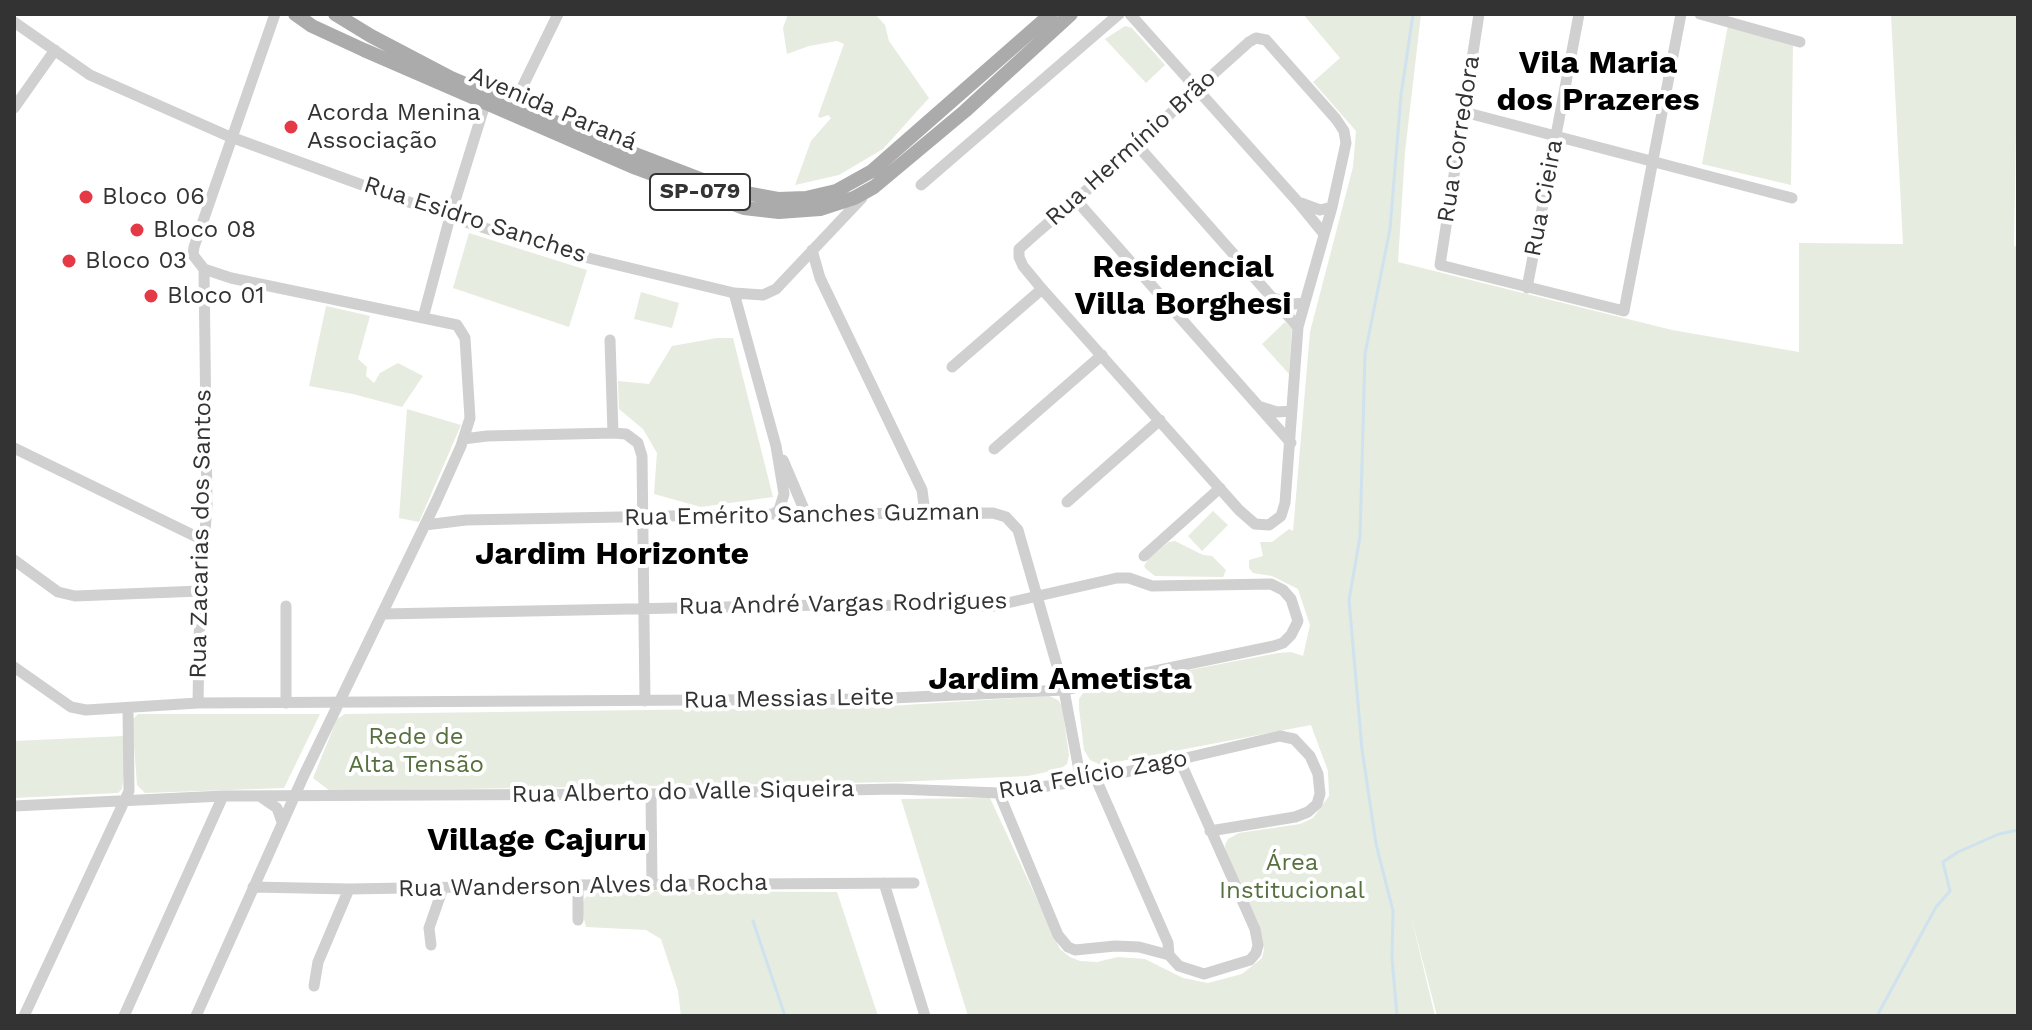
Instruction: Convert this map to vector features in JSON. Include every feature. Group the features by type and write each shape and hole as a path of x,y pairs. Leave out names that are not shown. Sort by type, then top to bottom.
{"main road":[{"name":"Avenida Paraná","path":"295,14 312,26 636,168 744,208 779,212 820,209 854,198 874,187 965,111 1071,14"},
{"path":"323,14 371,36"},
{"name":"Avenida Paraná","path":"335,14 451,78 630,153 729,190 764,198 806,198 836,191 881,165 1051,14"}],"street":[{"name":"Rua Zacarias dos Santos","path":"198,703 200,591 207,507 204,269 193,255 275,14"},
{"path":"514,104 558,14"},
{"path":"921,185 1119,14"},
{"path":"1130,14 1324,234"},
{"name":"Rua Corredora","path":"1479,14 1440,265 1527,288"},
{"name":"Rua Cieira","path":"1527,288 1579,14"},
{"path":"1527,288 1624,311 1681,14"},
{"path":"1700,14 1800,42"},
{"name":"Rua Esidro Sanches","path":"14,22 90,75 232,137 450,217 551,249 734,293 751,296 770,293 793,272 845,212 874,187"},
{"name":"Rua Hermínio Brão","path":"1042,289 1023,266 1019,249 1256,38 1266,40 1344,131 1346,143 1332,207"},
{"path":"14,108 55,50"},
{"path":"423,318 485,104"},
{"path":"1464,112 1792,198"},
{"path":"1138,146 1298,327"},
{"path":"1076,200 1291,443"},
{"path":"1297,201 1320,210 1332,207"},
{"path":"952,367 1042,289 1239,510 1255,524 1269,525 1281,516 1285,503 1298,327 1332,207"},
{"path":"812,250 820,278 922,490 925,513"},
{"path":"793,272 803,267 820,278"},
{"path":"196,1016 294,796 436,502 468,426 470,410 463,331 457,325 231,278 204,269"},
{"path":"734,293 776,446 784,494 779,510 773,514"},
{"path":"1272,298 1294,304 1304,303"},
{"path":"610,340 613,433"},
{"path":"994,449 1102,355"},
{"path":"1257,405 1277,412 1292,411"},
{"path":"1067,502 1160,420"},
{"path":"468,426 487,436"},
{"path":"463,439 613,433 626,434 640,448 645,701"},
{"path":"776,446 806,514"},
{"path":"14,448 205,541"},
{"path":"1144,556 1220,488"},
{"path":"436,502 451,514 466,520"},
{"name":"Rua Emérito Sanches Guzman","path":"425,525 466,520 993,513 1011,521 1018,530 1064,690 1081,781"},
{"path":"14,560 58,592 75,596 200,591"},
{"name":"Rua André Vargas Rodrigues","path":"383,614 823,605 994,606 1117,578 1129,578 1152,586 1271,584 1291,599 1298,621 1283,643"},
{"path":"286,606 286,703"},
{"name":"Rua Messias Leite","path":"14,667 71,707 86,710 198,703 871,699 1064,690 1283,643"},
{"path":"24,1016 129,791 128,708"},
{"name":"Rua Felício Zago","path":"896,789 999,793 1096,779 1288,736 1310,756 1318,774 1320,794 1317,804 1308,812 1295,817 1210,831"},
{"path":"999,793 1062,942 1075,950 1139,947 1169,955 1179,966 1204,974 1250,960 1258,945 1255,929 1180,761"},
{"path":"306,771 310,783 327,796"},
{"path":"1096,779 1168,943 1169,955"},
{"name":"Rua Alberto do Valle Siqueira","path":"14,806 223,796 651,794 896,789"},
{"path":"651,794 652,885"},
{"path":"124,1016 223,796"},
{"path":"256,796 273,803 281,814 282,822"},
{"path":"884,883 925,1016"},
{"name":"Rua Wanderson Alves da Rocha","path":"253,887 349,889 914,883"},
{"path":"578,885 578,920"},
{"path":"431,945 429,928 443,888"},
{"path":"314,986 318,962 349,889"}],"green space":[{"path":"788,14 875,14 885,25 889,41 929,98 883,149 839,175 795,185 811,141 831,118 828,115 818,116 844,44 837,41 787,54 783,28"},
{"name":"Área Institucional","path":"1303,14 1421,14 1405,152 1398,262 1672,330 1799,352 1799,243 1903,244 1891,14 2018,14 2014,246 2018,247 2018,1016 1437,1016 1411,916 1435,1016 968,1016 901,799 990,798 1060,949 1070,957 1097,962 1118,957 1145,959 1183,978 1208,983 1242,974 1262,958 1264,950 1259,924 1226,855 1228,839 1239,833 1300,824 1313,818 1329,796 1328,771 1311,725 1101,765 1090,760 1084,750 1079,708 1079,699 1085,690 1278,653 1291,652 1303,656 1310,625 1298,589 1272,576 1253,573 1249,560 1263,556 1260,542 1272,542 1289,529 1293,531 1310,332 1353,167 1356,131 1313,82 1340,58"},
{"path":"1728,25 1793,43 1791,185 1702,164"},
{"path":"1125,26 1132,28 1165,65 1146,83 1105,39"},
{"path":"469,233 587,270 569,327 453,288"},
{"path":"641,292 679,303 672,328 634,319"},
{"path":"326,306 370,316 358,359 367,367 366,376 374,383 380,373 398,363 423,376 402,407 309,386"},
{"path":"1285,322 1292,328 1289,374 1262,344"},
{"path":"733,338 773,497 701,507 654,494 657,453 643,429 619,409 618,381 649,384 672,346"},
{"path":"407,409 461,425 419,522 399,518"},
{"path":"1213,511 1228,525 1202,551 1188,536"},
{"path":"1175,541 1203,555 1212,556 1226,570 1223,577 1155,576 1146,569 1144,566 1149,558 1169,542"},
{"name":"Rede de Alta Tensão","path":"1049,696 1062,706 1069,755 1067,764 1060,769 1028,776 897,782 330,791 313,778 337,719 345,714 873,707"},
{"name":"Rede de Alta Tensão","path":"138,714 320,714 284,788 145,793 137,785 132,720"},
{"path":"124,736 126,759 122,789 118,793 14,798 14,741"},
{"path":"594,891 837,892 878,1016 681,1016 678,991 661,939 646,930 586,927 581,907 585,898"}],"waterway":[{"path":"1397,1016 1392,958 1393,911 1376,844 1362,749 1349,600 1360,537 1365,354 1390,229 1401,95 1413,14"},
{"path":"1877,1016 1936,907 1950,891 1943,862 1999,834 2018,830"},
{"path":"753,921 785,1016"}],"place":[{"name":"Acorda Menina Associação","path":"291,127"},
{"name":"Bloco 06","path":"86,197"},
{"name":"Bloco 08","path":"137,230"},
{"name":"Bloco 03","path":"69,261"},
{"name":"Bloco 01","path":"151,296"}],"district":[{"name":"Vila Maria dos Prazeres","path":"1598,82"},
{"name":"Residencial Villa Borghesi","path":"1183,286"},
{"name":"Jardim Horizonte","path":"612,555"},
{"name":"Jardim Ametista","path":"1060,680"},
{"name":"Village Cajuru","path":"537,841"}]}
